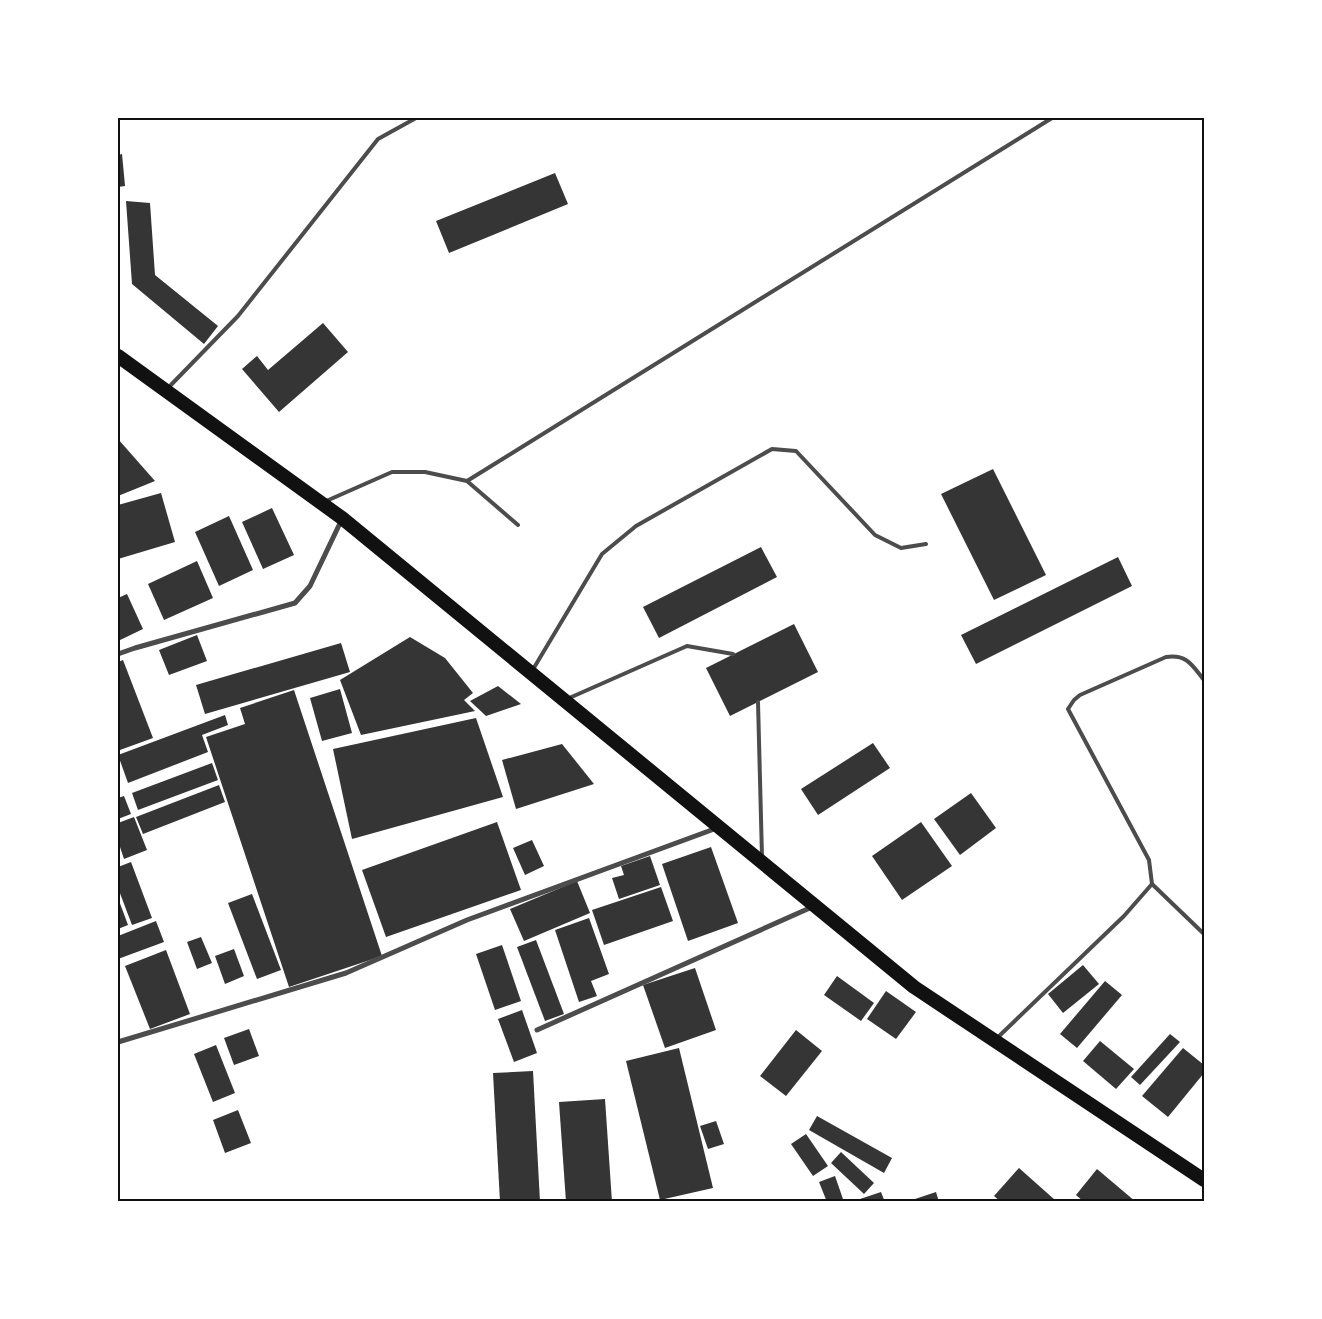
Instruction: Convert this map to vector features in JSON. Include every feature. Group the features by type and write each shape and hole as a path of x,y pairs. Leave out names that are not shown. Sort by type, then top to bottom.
{"highway":[{"path":"118,356 342,518 914,987 1204,1180"}],"street":[{"path":"118,654 295,603 310,586 342,518"},
{"path":"118,1042 346,973 467,920 719,827"},
{"path":"536,1030 815,905"}],"lane":[{"path":"166,391 238,316 378,139 416,118"},
{"path":"467,481 1052,118"},
{"path":"531,672 602,554 636,526 772,449 796,451 875,535 900,548 926,544"},
{"path":"322,503 392,472 424,472 467,481 518,525"},
{"path":"565,700 687,646 733,654"},
{"path":"1204,680 1188,661 1178,655 1166,657 1080,695 1068,709 1149,860 1152,884 1204,934"},
{"path":"758,702 762,862"},
{"path":"994,1040 1124,916 1152,884"}],"building":[{"path":"122,154 125,186 118,187 118,155"},
{"path":"555,173 568,204 449,253 436,221"},
{"path":"126,201 150,203 155,275 218,326 204,344 132,284"},
{"path":"323,323 348,352 279,412 242,369 257,356 268,370"},
{"path":"118,439 155,481 118,496"},
{"path":"993,469 1046,575 994,600 941,494"},
{"path":"161,493 175,542 118,559 118,505"},
{"path":"272,508 294,555 263,569 242,522"},
{"path":"229,516 253,570 219,586 195,532"},
{"path":"761,547 777,577 659,638 643,607"},
{"path":"1118,557 1132,586 976,664 961,635"},
{"path":"197,561 213,598 164,620 148,584"},
{"path":"127,594 143,629 118,641 118,598"},
{"path":"794,624 818,672 730,716 706,668"},
{"path":"197,635 207,661 169,675 159,650"},
{"path":"410,637 445,658 473,693 464,700 475,711 361,735 340,680"},
{"path":"341,643 350,672 205,714 196,685"},
{"path":"123,660 153,738 120,750 118,744 118,662"},
{"path":"498,686 521,704 486,716 470,701"},
{"path":"340,689 352,733 322,741 310,698"},
{"path":"294,690 382,956 289,987 206,737 245,724 240,708"},
{"path":"225,715 228,725 202,735 208,752 128,783 118,755"},
{"path":"476,718 503,797 352,839 333,749"},
{"path":"873,743 890,768 818,815 801,789"},
{"path":"562,744 594,784 516,809 502,760"},
{"path":"212,763 218,780 138,810 132,793"},
{"path":"219,785 225,802 143,834 136,817"},
{"path":"971,793 996,828 960,855 934,819"},
{"path":"124,796 131,814 118,819 118,798"},
{"path":"134,817 147,850 124,859 118,841 118,823"},
{"path":"497,822 521,890 386,937 362,870"},
{"path":"921,822 952,866 902,900 872,856"},
{"path":"532,840 544,866 525,875 513,848"},
{"path":"711,847 738,923 688,941 662,864"},
{"path":"650,856 660,885 619,899 612,878 624,875 621,866"},
{"path":"131,862 152,918 132,925 118,888 118,867"},
{"path":"577,881 590,913 524,941 510,909"},
{"path":"661,887 673,921 604,945 592,910"},
{"path":"252,894 281,970 257,979 228,903"},
{"path":"118,898 128,925 118,929"},
{"path":"589,918 609,974 591,981 597,996 579,1002 555,930"},
{"path":"156,921 164,942 118,959 118,936"},
{"path":"201,937 212,963 197,969 187,942"},
{"path":"536,940 564,1014 545,1021 517,947"},
{"path":"502,945 521,1001 495,1010 476,954"},
{"path":"234,949 244,976 225,984 215,956"},
{"path":"166,950 190,1014 150,1029 125,966"},
{"path":"1083,965 1099,984 1063,1013 1048,994"},
{"path":"695,968 716,1030 665,1048 643,985"},
{"path":"837,976 874,1003 861,1021 824,995"},
{"path":"1105,981 1122,995 1077,1048 1060,1034"},
{"path":"886,991 916,1012 896,1039 867,1019"},
{"path":"522,1010 537,1053 514,1062 498,1019"},
{"path":"249,1029 259,1056 234,1065 224,1038"},
{"path":"796,1030 822,1051 786,1096 760,1076"},
{"path":"1170,1034 1180,1042 1140,1085 1131,1077"},
{"path":"1100,1041 1134,1069 1116,1089 1083,1061"},
{"path":"216,1045 235,1093 213,1102 194,1054"},
{"path":"679,1048 713,1188 660,1200 626,1061"},
{"path":"1183,1048 1204,1065 1204,1073 1168,1117 1142,1096"},
{"path":"533,1071 540,1202 500,1202 493,1073"},
{"path":"605,1099 612,1202 566,1202 559,1102"},
{"path":"238,1110 251,1143 225,1153 213,1120"},
{"path":"817,1116 892,1158 884,1173 809,1130"},
{"path":"716,1121 724,1144 708,1149 700,1126"},
{"path":"806,1134 828,1166 813,1176 791,1144"},
{"path":"841,1152 874,1183 864,1194 831,1163"},
{"path":"1019,1168 1055,1200 1054,1202 1001,1202 994,1196"},
{"path":"1097,1169 1136,1202 1084,1202 1076,1195"},
{"path":"835,1176 844,1202 827,1202 819,1182"},
{"path":"881,1192 885,1202 854,1202 854,1201"},
{"path":"936,1192 939,1202 909,1202 909,1201"}]}
